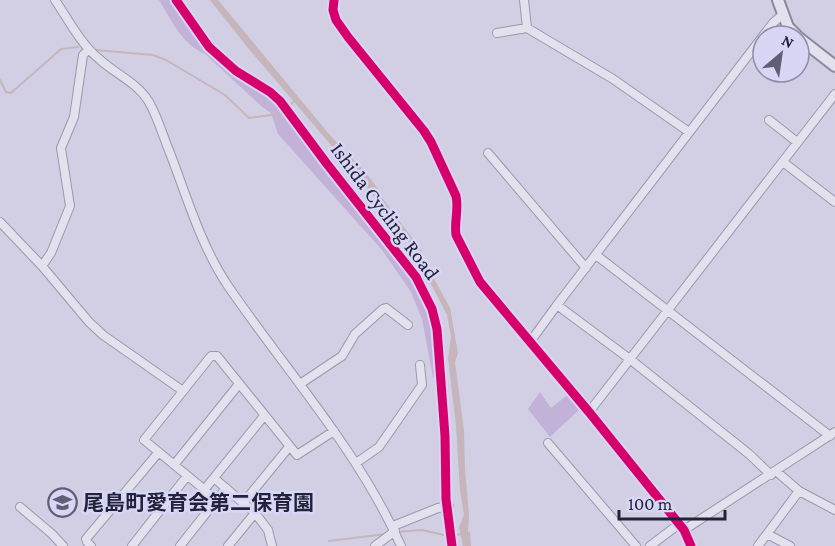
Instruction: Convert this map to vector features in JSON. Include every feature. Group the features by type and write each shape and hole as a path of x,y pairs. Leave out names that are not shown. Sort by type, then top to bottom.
{"street":[{"path":"54,0 88,49 99,60 134,84 148,100 157,118 202,238 227,285 356,463 382,504 401,546"},
{"path":"334,0 333,10 336,20 431,142 456,196 458,205 456,235 480,282 682,527 691,546"},
{"path":"524,0 526,28"},
{"path":"778,0 786,24"},
{"path":"530,342 689,132 773,23 782,15"},
{"path":"497,33 526,28 613,79 689,132"},
{"path":"811,47 835,66"},
{"path":"42,266 51,253 70,206 61,148 72,125 83,55 88,49"},
{"path":"589,412 835,94"},
{"path":"769,120 797,142"},
{"path":"488,153 586,268"},
{"path":"783,162 835,202"},
{"path":"0,222 103,335 183,391"},
{"path":"596,255 831,435 835,444"},
{"path":"557,305 631,360 773,473 799,491 835,510"},
{"path":"300,384 342,356 356,334 383,309 386,308 408,325"},
{"path":"217,500 144,440 213,355 217,356 297,455 334,431"},
{"path":"356,463 380,447 422,385 420,365"},
{"path":"174,465 239,384"},
{"path":"204,490 264,416"},
{"path":"650,546 773,473 831,435"},
{"path":"548,442 636,546"},
{"path":"244,502 289,447"},
{"path":"91,546 86,539 159,453"},
{"path":"132,546 187,476"},
{"path":"214,478 255,513 268,530 272,546"},
{"path":"180,546 226,488"},
{"path":"758,546 799,491"},
{"path":"375,546 394,529 438,508 449,506"},
{"path":"20,507 63,546"},
{"path":"228,546 255,513"},
{"path":"767,534 790,546"}],"shaded area":[{"path":"159,0 181,0 198,28 218,52 276,94 413,269 434,311 439,331 444,378 433,377 422,319 411,292 382,250 278,134 271,113 184,38"},
{"path":"210,0 218,0 329,134 366,173 421,250 450,308 458,353 455,362 464,431 468,532 470,531 471,546 463,546 459,527 464,514 448,358 451,336 447,315 407,238 401,234 371,192"},
{"path":"540,392 551,408 570,393 582,407 550,437 528,409"}],"waterway":[{"path":"0,80 6,92 11,93 61,49 78,47"},
{"path":"96,50 153,55 166,60 225,95 249,118 279,114 296,100"},
{"path":"397,532 422,530 444,535"},
{"path":"329,541 386,534"},
{"path":"454,535 463,534"}],"cycle path":[{"name":"Ishida Cycling Road","path":"176,0 209,47 236,71 270,92 280,101 416,277 432,309 437,329 445,436 446,499 452,546"},
{"path":"334,0 333,10 336,20 431,142 456,196 456,235 480,282 684,530 691,546"}],"place":[{"name":"尾島町愛育会第二保育園","path":"62,503"}]}
